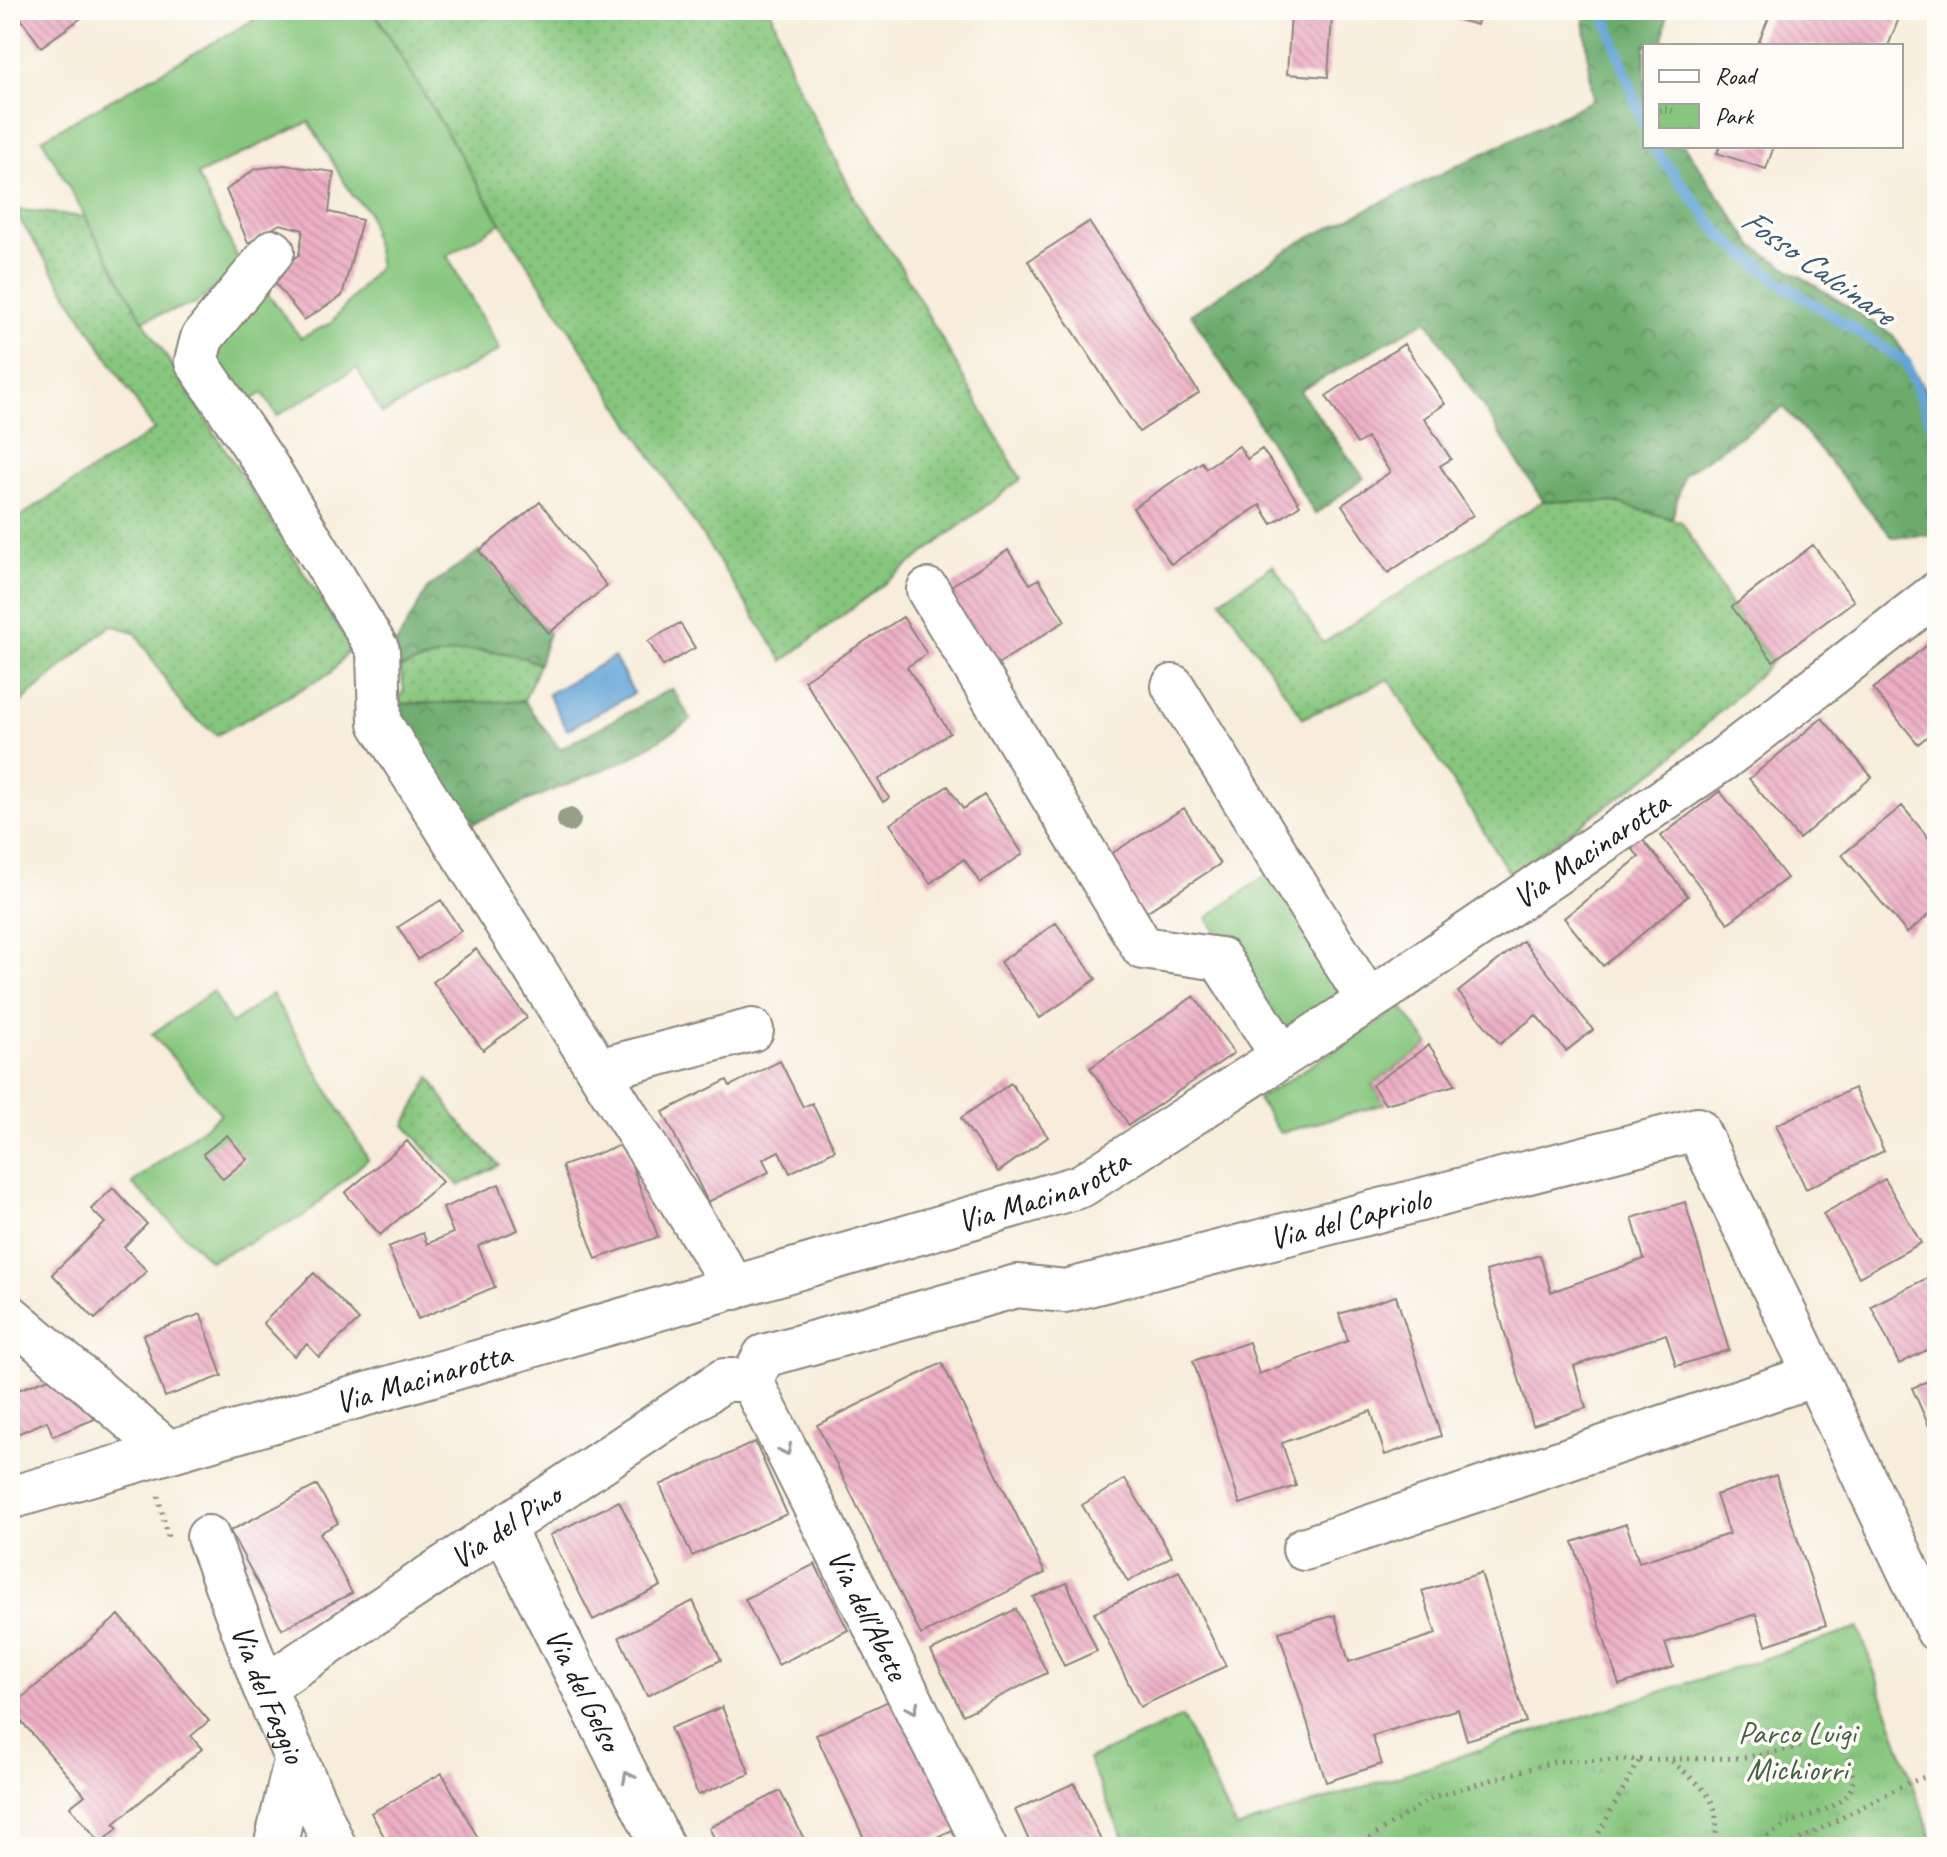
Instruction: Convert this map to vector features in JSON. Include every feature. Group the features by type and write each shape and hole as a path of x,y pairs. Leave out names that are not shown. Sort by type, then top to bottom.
{"street":[{"path":"273,251 202,338 196,361 265,463 378,650 380,723 735,1288"},
{"path":"928,590 1143,948 1220,959 1282,1056"},
{"name":"Via Macinarotta","path":"10,1498 166,1450 1081,1186 1368,1001 1722,760 1937,593"},
{"path":"1173,686 1368,1001"},
{"path":"598,1070 752,1030"},
{"name":"Via del Capriolo","path":"751,1380 764,1356 1017,1286 1065,1291 1697,1129 1937,1630"},
{"path":"10,1316 166,1450"},
{"path":"1304,1549 1815,1375"},
{"name":"Via del Pino","path":"264,1687 504,1530 724,1380 751,1380"},
{"name":"Via dell'Abete","path":"751,1380 985,1847"},
{"name":"Via del Gelso","path":"504,1530 663,1847"},
{"name":"Via del Faggio","path":"188,1538 264,1687 335,1847"},
{"path":"275,1847 295,1761"}],"path":[{"path":"157,1492 188,1538"},
{"path":"1359,1846 1433,1797 1486,1778 1556,1761 1743,1758 1825,1742 1844,1749 1855,1770 1854,1787 1833,1809 1790,1823 1750,1847"},
{"path":"1591,1847 1639,1760"},
{"path":"1671,1760 1716,1803 1719,1824 1714,1847"},
{"path":"1786,1847 1904,1785 1937,1772"}],"green space":[{"path":"271,10 373,10 501,223 447,256 500,350 382,414 357,368 277,416 263,393 243,405 214,357 260,284 301,338 331,323 379,266 368,211 352,195 309,122 197,175 242,266 196,303 143,320 42,139"},
{"path":"374,10 771,10 792,74 860,208 901,267 1021,479 783,661 501,223"},
{"path":"1583,10 1668,10 1662,44 1643,44 1643,148 1686,148 1754,247 1893,335 1937,410 1937,535 1892,537 1784,407 1684,474 1672,519 1613,502 1543,501 1427,320 1300,391 1364,478 1315,514 1191,314 1298,243 1593,100"},
{"path":"13,209 85,217 143,320 351,647 331,673 217,735 184,709 135,632 111,625 10,712 10,523 154,430"},
{"path":"1543,501 1613,502 1682,522 1732,607 1773,661 1660,768 1510,874 1389,679 1303,718 1221,600 1273,565 1323,643"},
{"path":"479,551 549,633 539,664 503,653 470,651 400,668 391,653 427,589"},
{"path":"458,649 518,655 539,664 524,701 397,704 404,689 400,668"},
{"path":"672,688 691,720 629,759 459,829 397,734 397,704 524,701 560,749"},
{"path":"1269,873 1344,991 1281,1031 1207,918"},
{"path":"213,991 231,1024 272,994 368,1159 304,1216 210,1261 132,1183 221,1114 152,1034"},
{"path":"1402,1007 1429,1045 1372,1085 1385,1104 1280,1133 1258,1099"},
{"path":"430,1077 456,1118 499,1165 459,1186 405,1125"},
{"name":"Parco Luigi Michiorri","path":"1859,1628 1935,1847 1127,1847 1088,1759 1182,1717 1236,1828"}],"water":[{"path":"614,657 634,693 567,730 548,694"}],"building":[{"path":"15,10 75,10 81,18 41,47"},
{"path":"1424,10 1481,10 1477,25"},
{"path":"1772,10 1879,10 1899,18 1889,44 1758,44"},
{"path":"1291,14 1332,16 1328,77 1287,74"},
{"path":"1719,148 1773,148 1766,169 1717,153"},
{"path":"284,165 334,172 329,212 362,220 342,296 304,320 269,275 299,255 303,230 280,224 248,243 226,190 255,169"},
{"path":"1089,222 1199,393 1139,432 1028,261"},
{"path":"1404,344 1445,404 1424,418 1451,459 1440,466 1473,515 1388,573 1342,505 1390,472 1367,438 1357,444 1326,396"},
{"path":"1239,446 1247,459 1262,449 1300,505 1272,524 1260,505 1171,564 1133,508 1202,462 1206,468"},
{"path":"540,502 607,586 549,633 479,551"},
{"path":"1813,545 1854,601 1773,661 1732,607"},
{"path":"1008,550 1030,584 1039,579 1065,621 995,666 946,589"},
{"path":"903,617 927,654 907,667 950,733 878,780 889,798 883,802 804,680"},
{"path":"680,623 695,648 663,666 648,641"},
{"path":"1937,637 1937,728 1918,744 1873,689"},
{"path":"1822,718 1872,777 1799,839 1749,779"},
{"path":"948,786 963,809 984,795 1023,854 980,883 964,859 930,883 890,824"},
{"path":"1720,791 1787,878 1728,923 1661,836"},
{"path":"1902,806 1937,848 1937,908 1907,933 1842,855"},
{"path":"1184,808 1220,864 1143,914 1106,857"},
{"path":"1638,834 1688,896 1603,966 1564,918 1639,857 1627,842"},
{"path":"441,900 461,931 418,959 398,927"},
{"path":"1056,923 1096,979 1040,1018 1000,962"},
{"path":"1523,941 1593,1030 1566,1051 1536,1015 1500,1044 1458,992"},
{"path":"476,949 527,1018 483,1050 433,982"},
{"path":"1194,996 1234,1053 1129,1125 1090,1068"},
{"path":"1429,1045 1456,1085 1385,1104 1372,1085"},
{"path":"780,1061 803,1107 812,1103 835,1150 790,1173 779,1151 763,1159 769,1172 708,1202 663,1112 727,1080 730,1086"},
{"path":"1011,1083 1048,1137 998,1172 961,1118"},
{"path":"1854,1088 1884,1151 1806,1189 1776,1125"},
{"path":"227,1135 247,1159 223,1179 203,1154"},
{"path":"407,1141 442,1182 380,1235 345,1193"},
{"path":"624,1144 658,1237 596,1259 562,1166"},
{"path":"1885,1179 1921,1243 1859,1277 1823,1214"},
{"path":"499,1184 518,1230 478,1246 495,1287 418,1319 388,1247 423,1233 427,1244 453,1233 443,1208"},
{"path":"113,1188 147,1224 124,1247 147,1271 95,1319 52,1274 105,1223 91,1209"},
{"path":"1685,1202 1729,1350 1676,1366 1666,1334 1574,1366 1586,1408 1533,1425 1486,1271 1540,1255 1551,1292 1644,1259 1632,1218"},
{"path":"314,1273 359,1320 319,1357 307,1344 294,1356 263,1323"},
{"path":"1937,1273 1937,1345 1899,1364 1871,1306"},
{"path":"1396,1296 1441,1436 1385,1455 1371,1411 1282,1443 1296,1486 1240,1504 1193,1361 1249,1342 1259,1374 1348,1341 1339,1314"},
{"path":"201,1314 222,1376 165,1397 143,1335"},
{"path":"942,1363 1045,1573 921,1635 817,1425"},
{"path":"65,1372 95,1419 53,1436 47,1421 10,1437 10,1393"},
{"path":"1937,1377 1937,1444 1912,1388"},
{"path":"755,1442 787,1514 692,1556 660,1485"},
{"path":"1776,1475 1826,1625 1766,1645 1756,1614 1665,1643 1673,1667 1619,1685 1573,1542 1626,1524 1639,1562 1729,1534 1716,1495"},
{"path":"1125,1479 1172,1556 1128,1582 1082,1505"},
{"path":"317,1485 338,1523 320,1533 352,1593 282,1629 230,1531"},
{"path":"619,1501 661,1586 593,1620 550,1535"},
{"path":"815,1564 848,1630 778,1665 745,1599"},
{"path":"1179,1571 1226,1666 1140,1707 1094,1613"},
{"path":"1481,1573 1526,1722 1467,1740 1458,1709 1372,1736 1382,1764 1326,1782 1279,1632 1335,1615 1349,1662 1436,1634 1422,1591"},
{"path":"1067,1583 1097,1651 1064,1666 1033,1597"},
{"path":"693,1601 721,1660 647,1696 619,1637"},
{"path":"1016,1609 1047,1673 963,1715 931,1651"},
{"path":"119,1615 209,1721 191,1736 202,1749 114,1824 118,1828 101,1843 70,1807 85,1795 10,1708"},
{"path":"897,1697 957,1828 915,1847 868,1847 816,1735"},
{"path":"722,1707 750,1774 698,1795 670,1728"},
{"path":"442,1773 483,1847 390,1847 371,1813"},
{"path":"1074,1783 1104,1847 1032,1847 1015,1810"},
{"path":"780,1791 808,1847 719,1847 709,1828"}],"waterway":[{"name":"Fosso Calcinare","path":"1603,10 1643,121"},
{"name":"Fosso Calcinare","path":"1654,148 1722,236 1782,284 1906,362 1937,438"}]}
